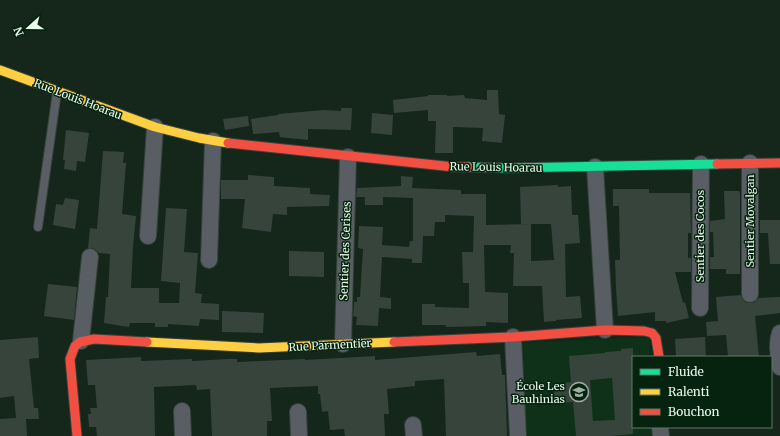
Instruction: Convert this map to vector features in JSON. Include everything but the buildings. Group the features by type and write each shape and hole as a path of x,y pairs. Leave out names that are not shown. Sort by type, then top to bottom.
{"main road":[{"name":"Rue Louis Hoarau","path":"0,70 155,127 213,141 238,145 454,167 595,167 780,163"},
{"name":"Rue Parmentier","path":"81,341 94,339 259,348 513,337 604,330 644,331 652,333 657,343 658,356"},
{"path":"77,436 70,359 73,348 78,342 81,341"}],"street":[{"path":"148,236 155,127"},
{"path":"209,260 213,141"},
{"name":"Sentier des Cerises","path":"343,344 348,157"},
{"name":"Sentier Movalgan","path":"750,163 754,285"},
{"name":"Sentier des Cocos","path":"700,308 701,164"},
{"path":"595,167 604,330"},
{"path":"81,341 90,257"},
{"path":"780,333 778,339 780,367"},
{"path":"513,337 518,436"},
{"path":"182,411 183,436"},
{"path":"298,412 299,436"}],"lane":[{"path":"38,227 57,91"}],"shaded area":[{"name":"École Les Bauhinias","path":"649,337 650,356 632,356 632,428 653,428 654,436 526,436 523,343"}],"traffic: fast":[{"path":"468,167 508,168 717,164"}],"traffic: slow":[{"path":"0,70 155,127 199,138 228,143"},
{"path":"147,342 259,348 394,342"}],"traffic: jam":[{"path":"228,143 454,167 468,167"},
{"path":"717,164 780,163"},
{"path":"394,342 513,337 605,330 644,331 652,333 656,338 659,356"},
{"path":"77,436 70,359 75,346 80,342 94,339 147,342"}],"place":[{"name":"École Les Bauhinias","path":"579,392"}]}
